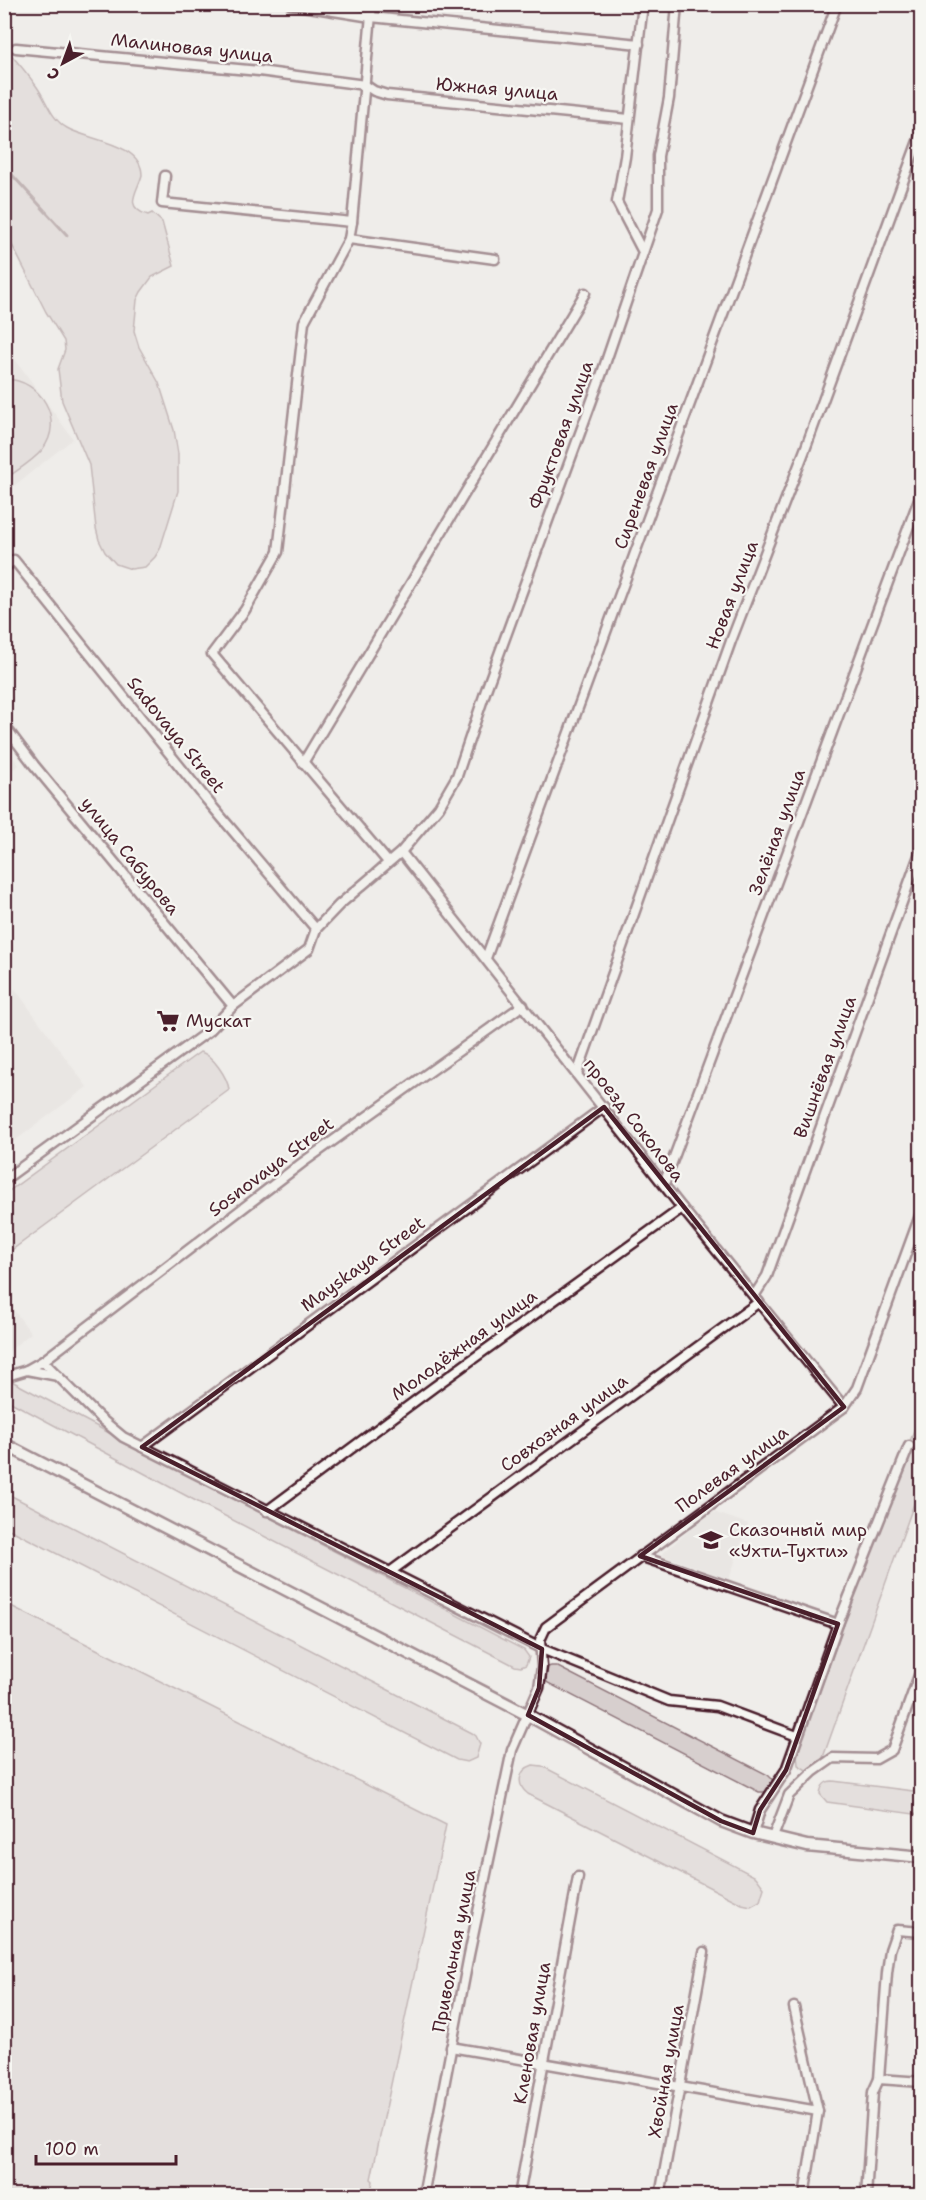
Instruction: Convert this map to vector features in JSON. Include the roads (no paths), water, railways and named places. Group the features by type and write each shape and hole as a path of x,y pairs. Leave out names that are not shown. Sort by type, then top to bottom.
{"street":[{"path":"290,4 371,17 639,44"},
{"path":"372,4 352,222 349,239 304,322 278,552 245,610 212,654 388,862"},
{"path":"643,4 625,157 617,202 643,252"},
{"name":"Фруктовая улица","path":"4,1180 210,1030 233,1006 309,949 315,929 339,905 401,852 439,807 457,776 486,690 602,373 658,209 658,156 669,99 677,4"},
{"name":"Сиреневая улица","path":"486,958 837,4"},
{"name":"Малиновая улица","path":"16,48 259,71 365,85"},
{"name":"Южная улица","path":"365,85 387,95 629,119"},
{"name":"Новая улица","path":"577,1074 731,641 806,447 921,130"},
{"path":"165,176 162,203 352,222"},
{"path":"349,239 495,259"},
{"name":"Фруктовая улица","path":"303,763 585,293"},
{"name":"Зелёная улица","path":"664,1184 921,491"},
{"name":"Sadovaya Street","path":"4,568 14,560 206,799 315,929"},
{"name":"улица Сабурова","path":"4,725 34,765 233,1006"},
{"name":"Вишнёвая улица","path":"756,1299 767,1276 921,847"},
{"name":"проезд Соколова","path":"401,852 682,1208 844,1407"},
{"name":"Sosnovaya Street","path":"4,1377 27,1370 43,1361 293,1170 523,1005"},
{"name":"Mayskaya Street","path":"142,1447 604,1107"},
{"name":"Молодёжная улица","path":"267,1511 682,1208"},
{"path":"844,1407 858,1388 921,1210"},
{"name":"Совхозная улица","path":"390,1572 756,1299"},
{"path":"43,1361 111,1428 142,1447 542,1649 669,1701 717,1706 797,1736"},
{"path":"27,1370 58,1376"},
{"name":"Полевая улица","path":"542,1649 540,1640 546,1627 844,1407"},
{"path":"4,1444 528,1716 721,1821 753,1833 807,1846 921,1857"},
{"path":"753,1833 760,1810 786,1770 838,1624 909,1446"},
{"path":"640,1557 838,1624"},
{"name":"Привольная улица","path":"423,2196 512,1750 538,1688 542,1667 542,1649"},
{"path":"773,1837 789,1795 813,1772 833,1758 876,1759 892,1750 921,1668"},
{"name":"Кленовая улица","path":"519,2196 578,1877"},
{"path":"866,2196 873,2092 879,2079 890,1950 897,1930 921,1932"},
{"name":"Хвойная улица","path":"660,2196 705,1952"},
{"path":"794,2007 818,2111 804,2196"},
{"path":"451,2047 680,2085 818,2111"},
{"path":"879,2079 921,2082"}],"waterway":[{"path":"4,166 67,235"}],"place":[{"name":"Мускат","path":"168,1021"},
{"name":"Сказочный мир «Ухти-Тухти»","path":"711,1540"}]}
